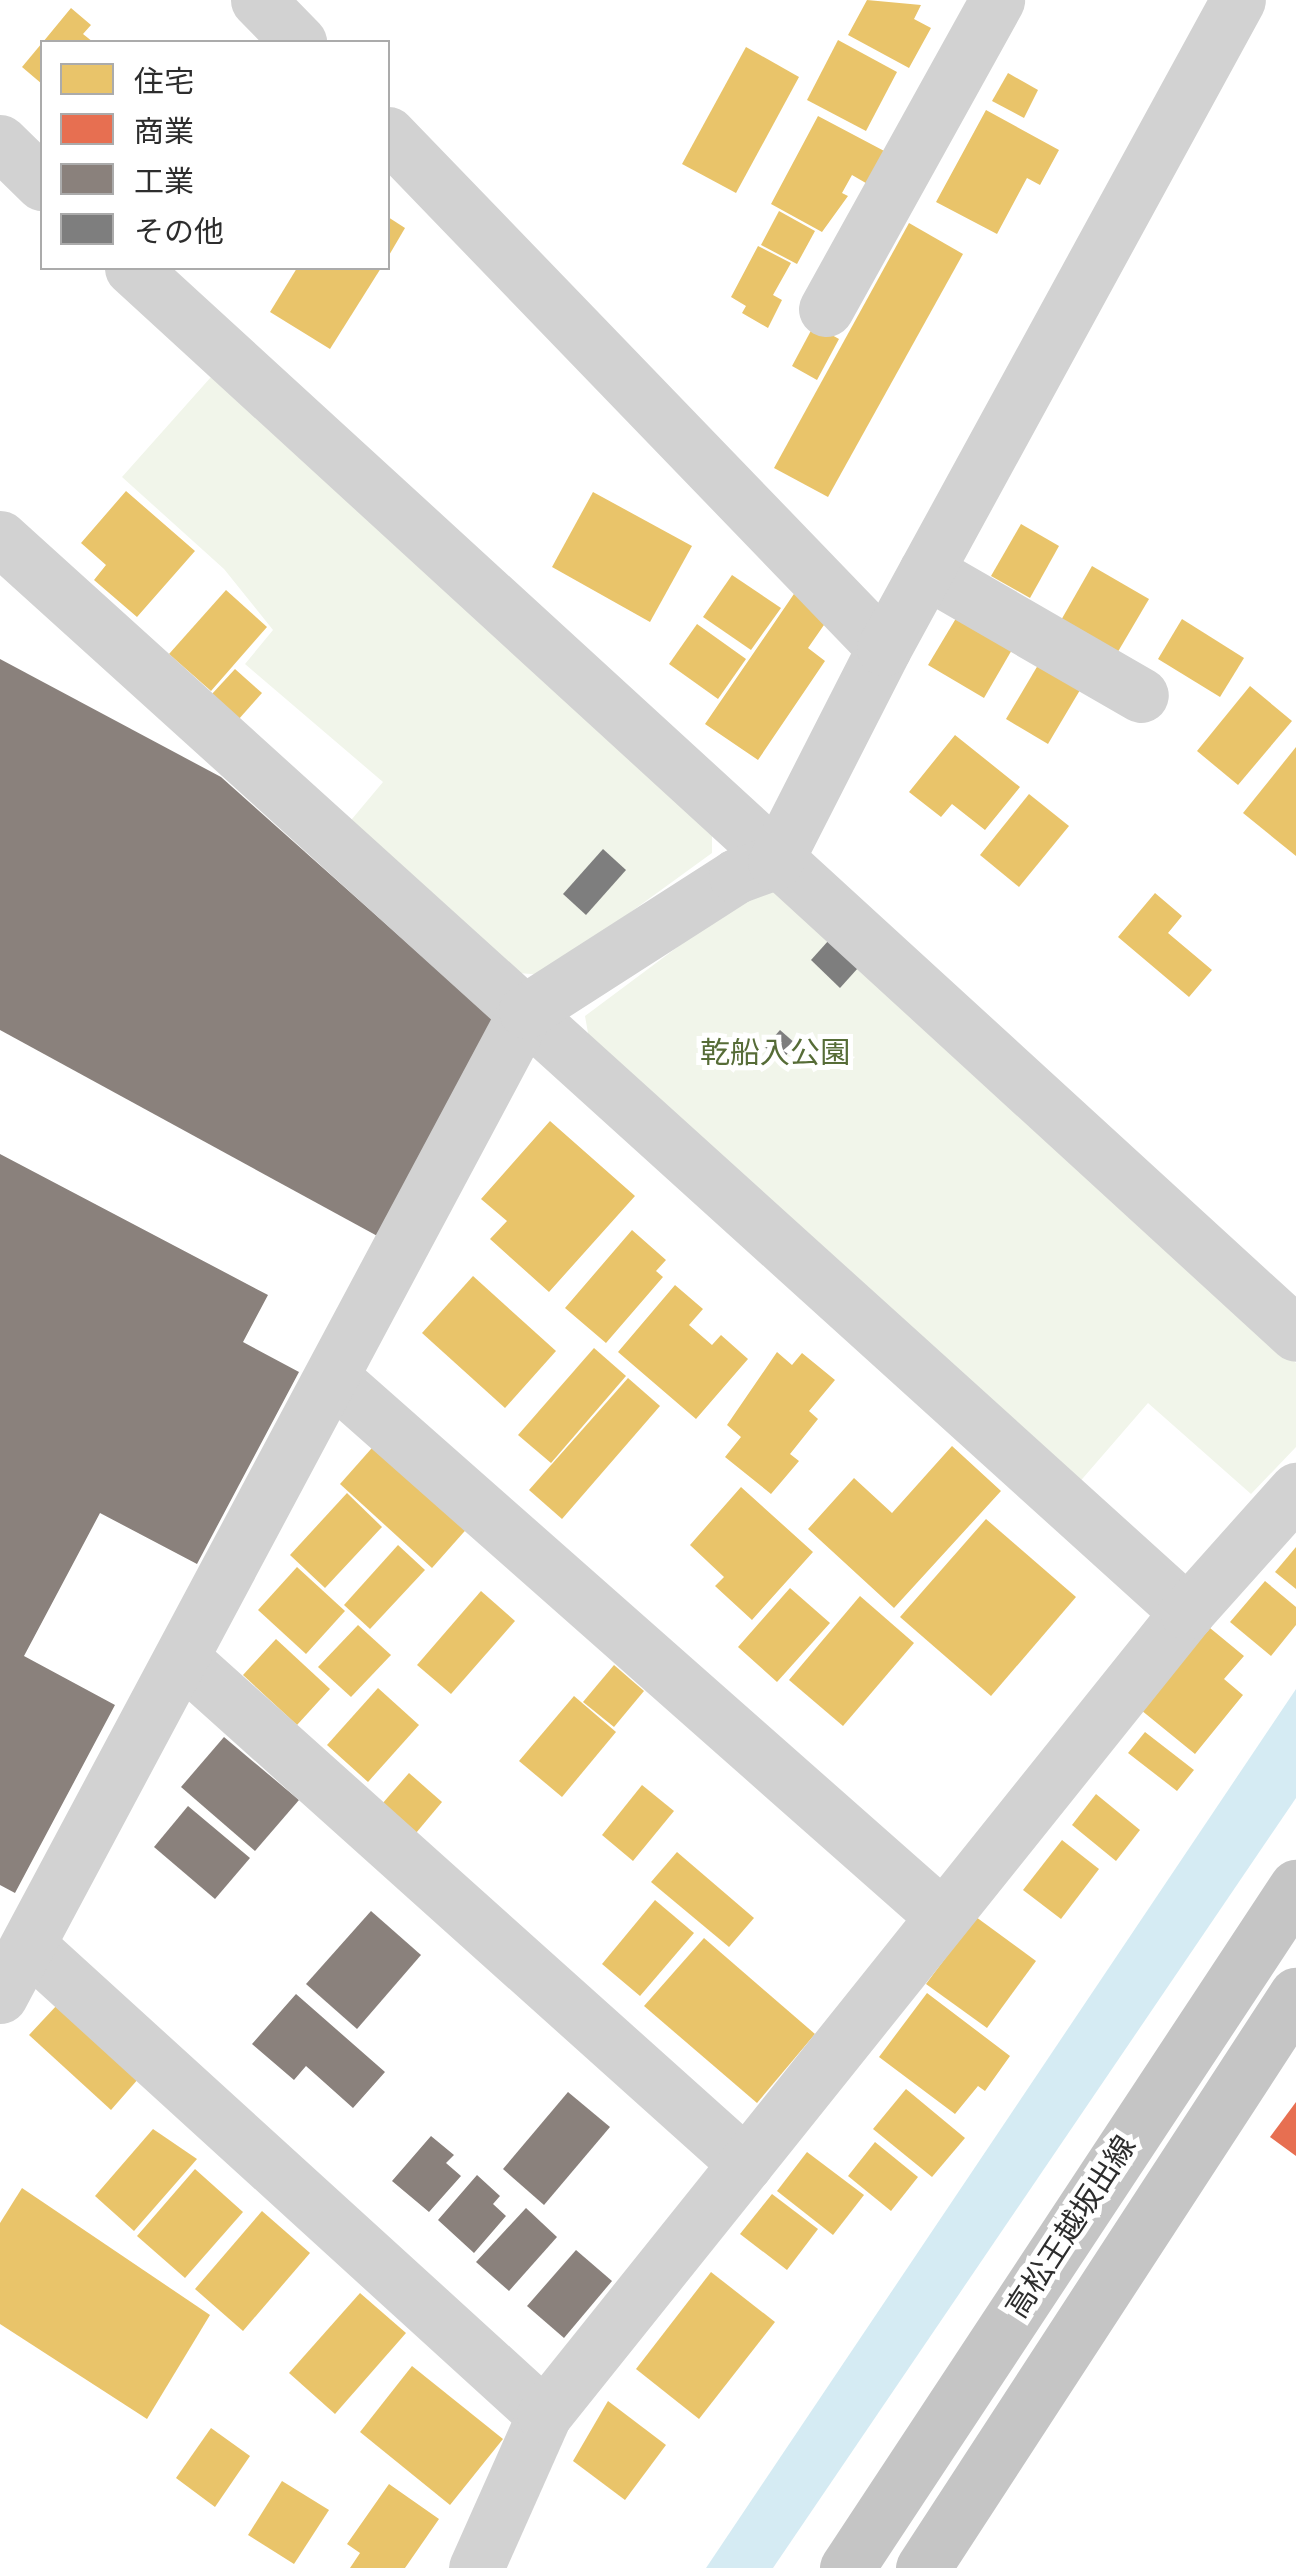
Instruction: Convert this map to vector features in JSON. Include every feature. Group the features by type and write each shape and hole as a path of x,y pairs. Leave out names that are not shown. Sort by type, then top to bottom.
{"main road":[{"name":"高松王越坂出線","path":"847,2568 1296,1887"},
{"name":"高松王越坂出線","path":"923,2568 1296,1996"}],"street":[{"path":"258,0 297,40"},
{"path":"828,281 930,81 996,0"},
{"path":"0,1996 185,1661 526,1011 736,876 775,862 884,648 1229,4"},
{"path":"390,136 884,648"},
{"path":"0,142 40,181"},
{"path":"134,270 775,862 1296,1334"},
{"path":"0,538 1188,1612"},
{"path":"926,571 1142,695"},
{"path":"334,1378 941,1915"},
{"path":"476,2568 544,2415 941,1915 1188,1612 1296,1490"},
{"path":"185,1661 746,2164"},
{"path":"28,1945 544,2415"}],"green space":[{"path":"211,377 712,826 712,853 544,975 506,972 347,825 383,782 245,664 273,630 224,569 122,477"},
{"name":"乾船入公園","path":"758,887 780,893 1296,1363 1296,1447 1251,1494 1148,1403 1077,1485 591,1050 585,1016"}],"water":[{"path":"1296,1689 1296,1798 773,2568 706,2568"}],"building: 住宅":[{"path":"867,0 921,5 914,19 931,28 909,68 848,35"},
{"path":"71,8 91,25 83,34 90,40 45,40"},
{"path":"838,40 897,72 866,131 807,100"},
{"path":"40,45 40,82 22,67"},
{"path":"746,47 799,77 736,193 682,164"},
{"path":"1008,73 1038,90 1024,118 992,101"},
{"path":"986,110 1059,150 1040,185 1027,178 997,234 936,202"},
{"path":"818,116 888,153 871,186 852,175 842,193 848,196 822,232 771,204"},
{"path":"779,211 815,231 797,264 761,245"},
{"path":"390,218 405,228 390,254"},
{"path":"909,223 963,254 828,497 774,468"},
{"path":"758,246 791,263 773,295 782,300 768,328 742,313 746,306 731,297"},
{"path":"296,270 380,270 330,349 270,312"},
{"path":"814,325 839,339 817,380 792,366"},
{"path":"126,491 195,551 137,617 94,580 106,565 81,543"},
{"path":"593,492 692,546 650,622 552,567"},
{"path":"1021,524 1059,546 1030,598 991,576"},
{"path":"1092,566 1149,599 1116,655 1060,622"},
{"path":"732,575 781,608 751,650 703,617"},
{"path":"798,588 833,612 808,648 825,661 758,760 705,724"},
{"path":"226,590 267,627 211,691 169,654"},
{"path":"958,615 1013,648 984,698 928,665"},
{"path":"1182,619 1244,658 1220,697 1158,659"},
{"path":"697,624 746,659 718,699 669,664"},
{"path":"1041,660 1083,685 1048,744 1006,719"},
{"path":"235,669 262,693 238,720 211,695"},
{"path":"1250,686 1292,721 1238,785 1197,751"},
{"path":"955,735 1020,787 985,830 952,804 941,817 909,792"},
{"path":"1296,747 1296,856 1243,813"},
{"path":"1029,794 1069,826 1019,887 980,855"},
{"path":"1155,893 1182,916 1168,933 1212,970 1189,997 1118,937"},
{"path":"550,1121 635,1196 549,1292 490,1239 507,1221 481,1199"},
{"path":"632,1230 666,1260 656,1271 663,1277 606,1343 565,1308"},
{"path":"473,1276 556,1351 505,1408 422,1333"},
{"path":"675,1285 703,1309 689,1325 712,1345 721,1335 748,1359 696,1419 618,1352"},
{"path":"594,1348 626,1376 551,1463 518,1435"},
{"path":"777,1352 792,1365 802,1353 835,1380 809,1411 818,1419 790,1454 799,1461 771,1494 725,1457 741,1437 727,1425"},
{"path":"628,1378 660,1406 562,1519 529,1490"},
{"path":"379,1440 471,1524 432,1568 340,1484"},
{"path":"952,1446 1001,1491 894,1608 808,1529 854,1478 892,1513"},
{"path":"741,1487 813,1552 752,1620 715,1586 724,1577 690,1545"},
{"path":"347,1493 382,1527 325,1588 290,1555"},
{"path":"986,1519 1076,1597 991,1696 900,1617"},
{"path":"398,1545 425,1570 370,1629 344,1605"},
{"path":"1296,1547 1296,1589 1275,1572"},
{"path":"297,1567 345,1611 306,1654 258,1610"},
{"path":"1265,1581 1296,1607 1296,1625 1271,1656 1230,1622"},
{"path":"790,1588 830,1623 777,1682 738,1647"},
{"path":"481,1591 515,1621 451,1694 417,1665"},
{"path":"860,1596 914,1643 843,1726 789,1680"},
{"path":"358,1625 391,1655 351,1697 318,1667"},
{"path":"1210,1628 1244,1656 1224,1679 1243,1695 1195,1754 1141,1710"},
{"path":"276,1639 330,1689 297,1725 243,1675"},
{"path":"614,1665 644,1691 614,1727 583,1702"},
{"path":"378,1688 419,1725 368,1782 327,1745"},
{"path":"574,1696 616,1732 562,1797 519,1761"},
{"path":"1145,1732 1194,1770 1177,1791 1128,1753"},
{"path":"409,1773 442,1802 416,1833 382,1804"},
{"path":"642,1785 674,1811 633,1861 602,1835"},
{"path":"1096,1794 1140,1830 1116,1861 1072,1825"},
{"path":"1062,1840 1099,1869 1061,1919 1023,1890"},
{"path":"677,1852 754,1918 729,1947 651,1882"},
{"path":"655,1900 694,1933 640,1996 602,1964"},
{"path":"976,1917 1036,1961 987,2028 926,1984"},
{"path":"704,1938 815,2034 757,2103 644,2006"},
{"path":"927,1993 1010,2056 985,2091 978,2086 955,2114 879,2057"},
{"path":"58,2004 139,2078 111,2110 29,2035"},
{"path":"906,2089 965,2138 932,2177 873,2129"},
{"path":"153,2129 197,2159 134,2231 95,2196"},
{"path":"875,2142 918,2177 891,2211 848,2176"},
{"path":"807,2152 864,2195 833,2235 777,2191"},
{"path":"195,2169 243,2212 185,2278 137,2236"},
{"path":"22,2188 210,2315 147,2419 0,2324 0,2223"},
{"path":"772,2194 818,2229 787,2270 740,2234"},
{"path":"262,2211 310,2253 243,2331 195,2289"},
{"path":"711,2272 775,2322 699,2419 636,2369"},
{"path":"360,2293 406,2333 335,2414 289,2373"},
{"path":"412,2366 503,2439 450,2505 360,2432"},
{"path":"608,2401 666,2445 625,2500 573,2461"},
{"path":"211,2428 250,2456 215,2507 176,2478"},
{"path":"282,2481 329,2510 294,2564 248,2535"},
{"path":"389,2484 439,2519 405,2568 350,2568 360,2553 347,2544"}],"building: 商業":[{"path":"1296,2102 1296,2156 1270,2137"}],"building: 工業":[{"path":"0,659 221,777 496,1022 381,1238 0,1030"},
{"path":"0,1154 268,1295 243,1342 299,1372 197,1564 100,1513 24,1656 115,1705 15,1893 0,1885"},
{"path":"224,1737 299,1800 255,1851 181,1787"},
{"path":"188,1806 250,1858 215,1899 154,1847"},
{"path":"371,1911 421,1955 357,2029 306,1984"},
{"path":"296,1994 385,2072 353,2108 306,2066 294,2080 252,2044"},
{"path":"568,2092 610,2127 544,2205 503,2169"},
{"path":"431,2136 454,2155 446,2163 461,2176 429,2212 392,2181"},
{"path":"477,2175 500,2196 493,2204 506,2216 474,2253 438,2220"},
{"path":"526,2208 557,2237 509,2291 476,2262"},
{"path":"576,2250 612,2281 564,2338 527,2306"}],"building: その他":[{"path":"603,849 626,870 586,915 563,894"},
{"path":"829,940 858,968 840,988 811,960"},
{"path":"780,1030 796,1044 781,1061 765,1047"}]}
